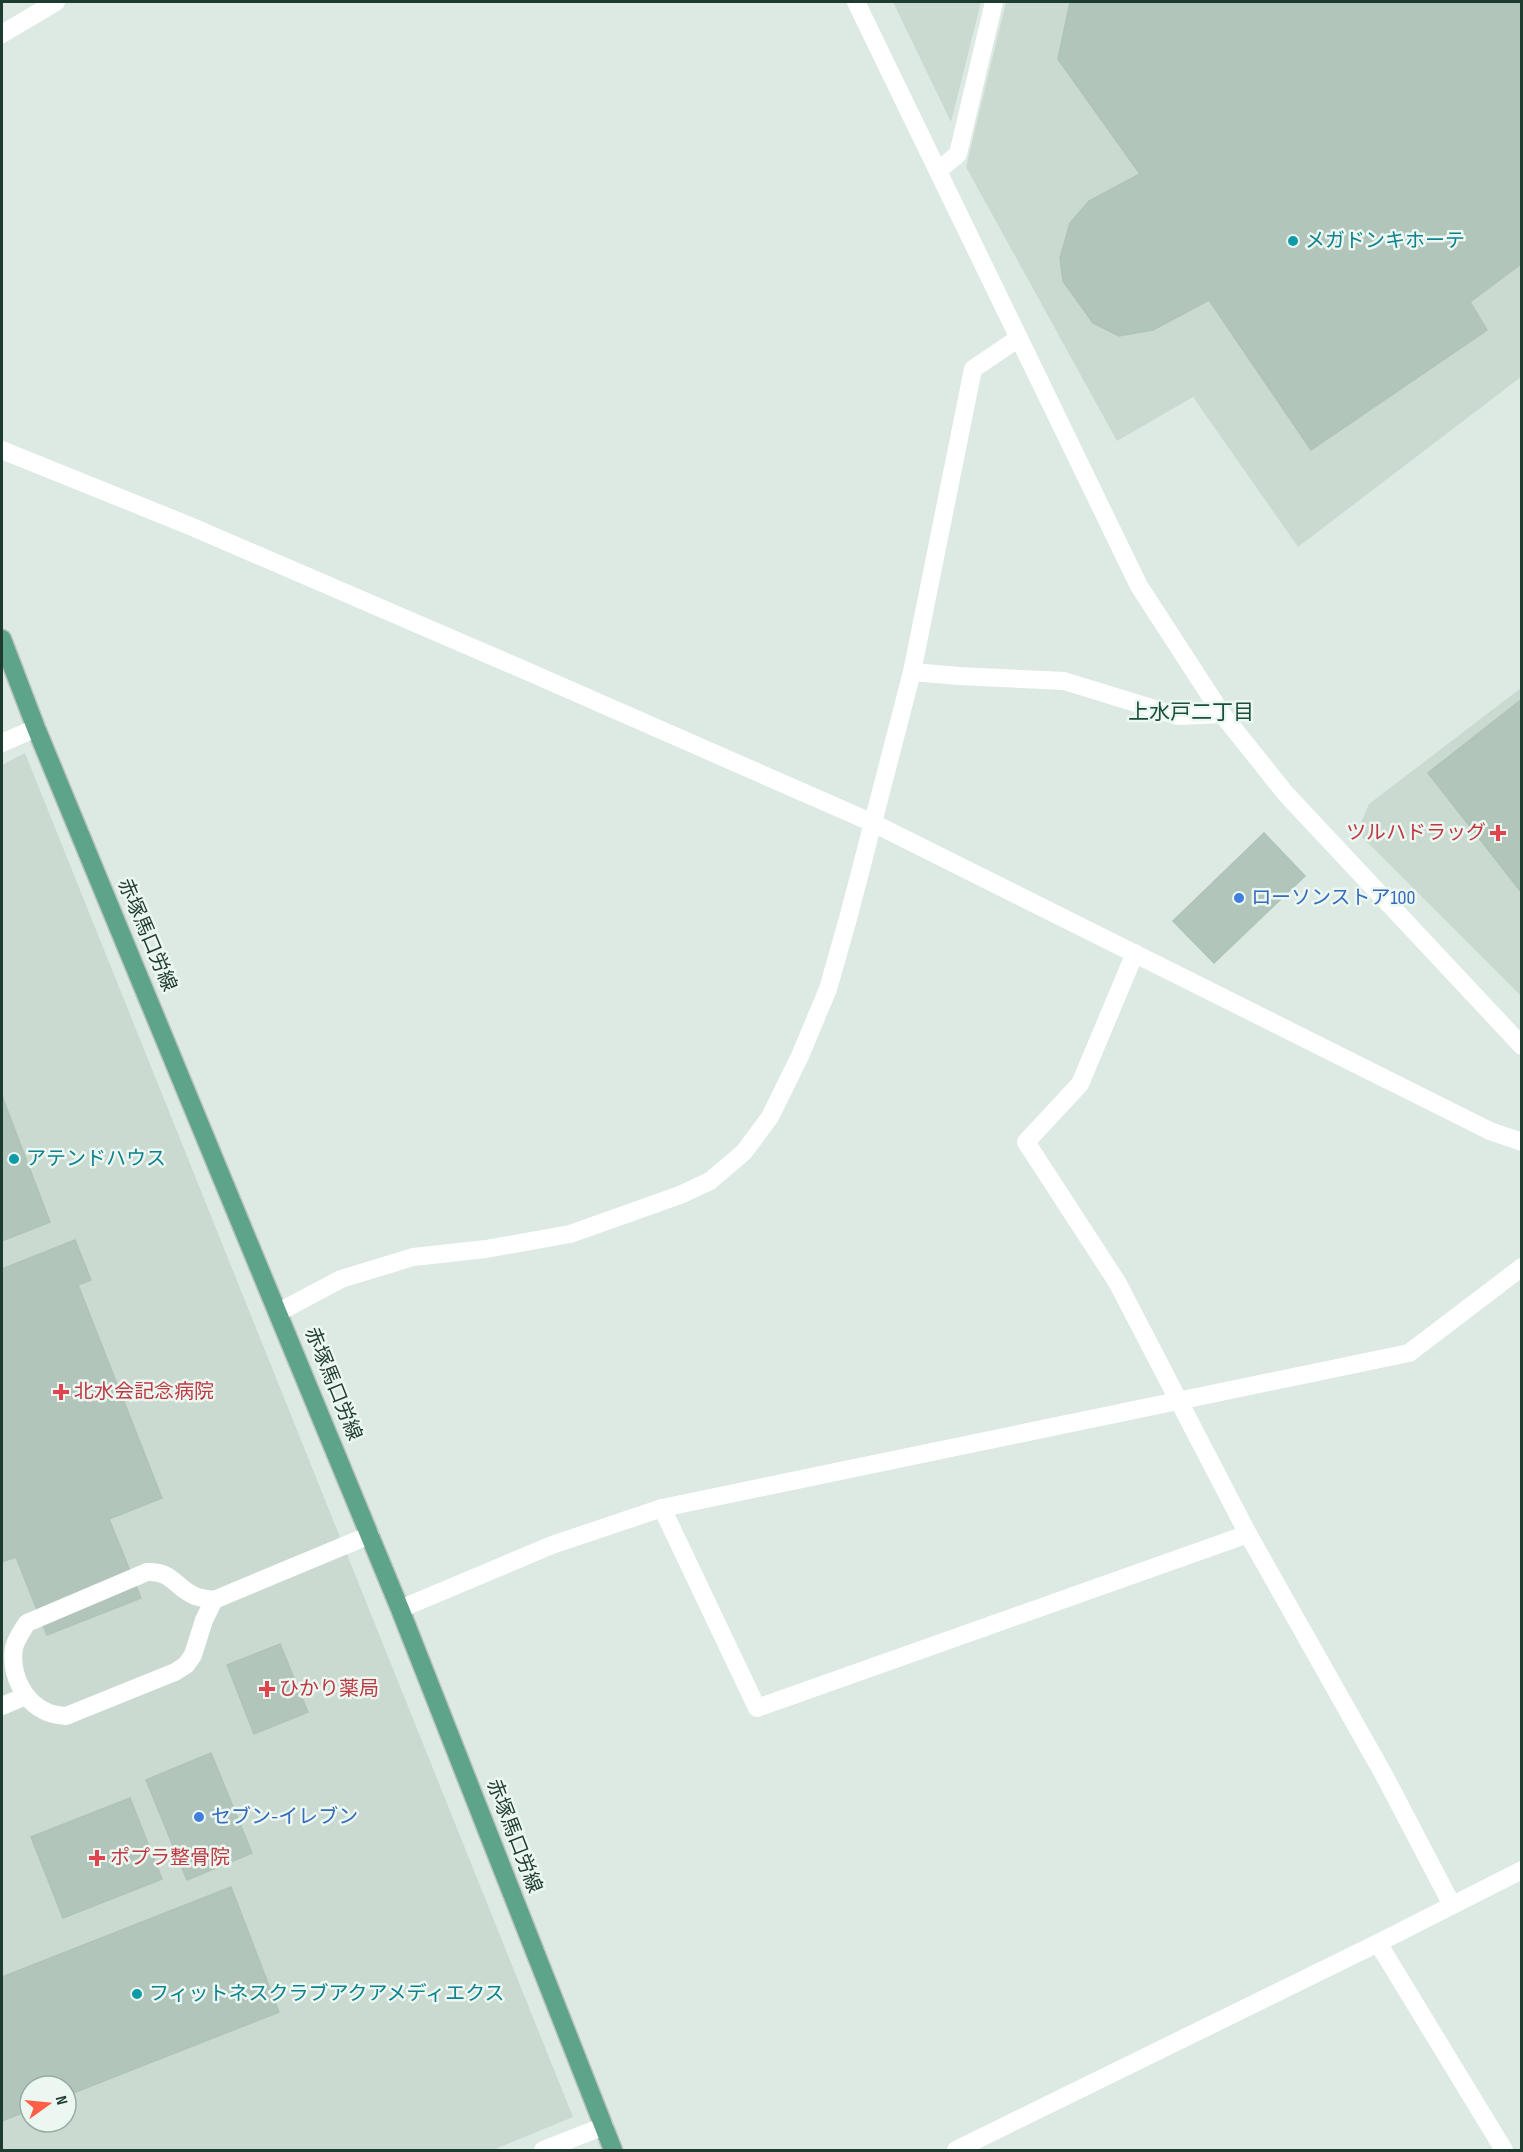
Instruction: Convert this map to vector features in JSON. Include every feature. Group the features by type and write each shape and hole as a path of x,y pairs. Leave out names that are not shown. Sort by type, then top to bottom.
{"main road":[{"name":"赤塚馬口労線","path":"2,639 36,728 400,1609 613,2151"}],"street":[{"path":"2,34 56,2"},
{"path":"856,2 1139,586 1222,714 1286,794 1521,1046"},
{"path":"939,170 958,154 994,2"},
{"path":"279,1312 341,1278 413,1257 486,1249 570,1234 680,1195 710,1180 744,1152 770,1117 800,1056 828,988 912,672 973,369 1019,338"},
{"path":"2,450 190,526 511,664 873,824 1490,1131 1521,1142"},
{"path":"912,672 1064,681 1178,716 1222,714"},
{"path":"2,743 36,728"},
{"path":"1135,953 1080,1084 1026,1142 1117,1282 1248,1534 1384,1775 1452,1905"},
{"path":"400,1609 552,1545 662,1508 1409,1353 1521,1267"},
{"path":"662,1508 757,1707 1248,1534"},
{"path":"214,1600 204,1620 193,1655 186,1665 175,1672 66,1716 49,1713 26,1696 18,1681 8,1647 27,1623 147,1572 159,1572 170,1576 194,1596 214,1600 370,1535"},
{"path":"2,1706 26,1696"},
{"path":"956,2151 1378,1944 1521,1870"},
{"path":"1378,1944 1504,2151"},
{"path":"543,2151 604,2126"}],"shaded area":[{"path":"893,2 981,2 951,122"},
{"name":"メガドンキホーテ","path":"1006,2 1521,2 1521,377 1298,547 1193,397 1117,441 966,167"},
{"path":"1521,688 1521,996 1357,832 1369,804"},
{"path":"25,753 573,2117 493,2150 2,2150 2,765"}],"building":[{"name":"メガドンキホーテ","path":"1070,2 1522,2 1522,263 1470,302 1487,330 1311,450 1209,300 1153,330 1119,336 1093,323 1063,281 1060,258 1070,223 1089,201 1140,174 1058,59"},
{"name":"ツルハドラッグ","path":"1522,699 1522,893 1428,773"},
{"name":"ローソンストア100","path":"1264,833 1305,876 1214,963 1173,921"},
{"name":"アテンドハウス","path":"2,1096 50,1222 2,1241"},
{"name":"北水会記念病院","path":"75,1240 91,1280 78,1285 162,1498 109,1519 141,1598 47,1635 16,1557 2,1562 2,1269"},
{"name":"ひかり薬局","path":"280,1644 308,1712 254,1734 227,1665"},
{"name":"セブン-イレブン","path":"211,1753 252,1853 187,1880 146,1780"},
{"name":"ポプラ整骨院","path":"130,1798 162,1879 63,1918 31,1837"},
{"name":"フィットネスクラブアクアメディエクス","path":"231,1887 279,2012 78,2091 78,2074 18,2074 18,2115 2,2121 2,1977"}],"place":[{"name":"メガドンキホーテ","path":"1293,241"},
{"name":"ツルハドラッグ","path":"1498,833"},
{"name":"ローソンストア100","path":"1239,898"},
{"name":"アテンドハウス","path":"14,1159"},
{"name":"北水会記念病院","path":"61,1392"},
{"name":"ひかり薬局","path":"267,1689"},
{"name":"セブン-イレブン","path":"199,1817"},
{"name":"ポプラ整骨院","path":"97,1858"},
{"name":"フィットネスクラブアクアメディエクス","path":"137,1994"}],"district":[{"name":"上水戸二丁目","path":"1191,712"}]}
